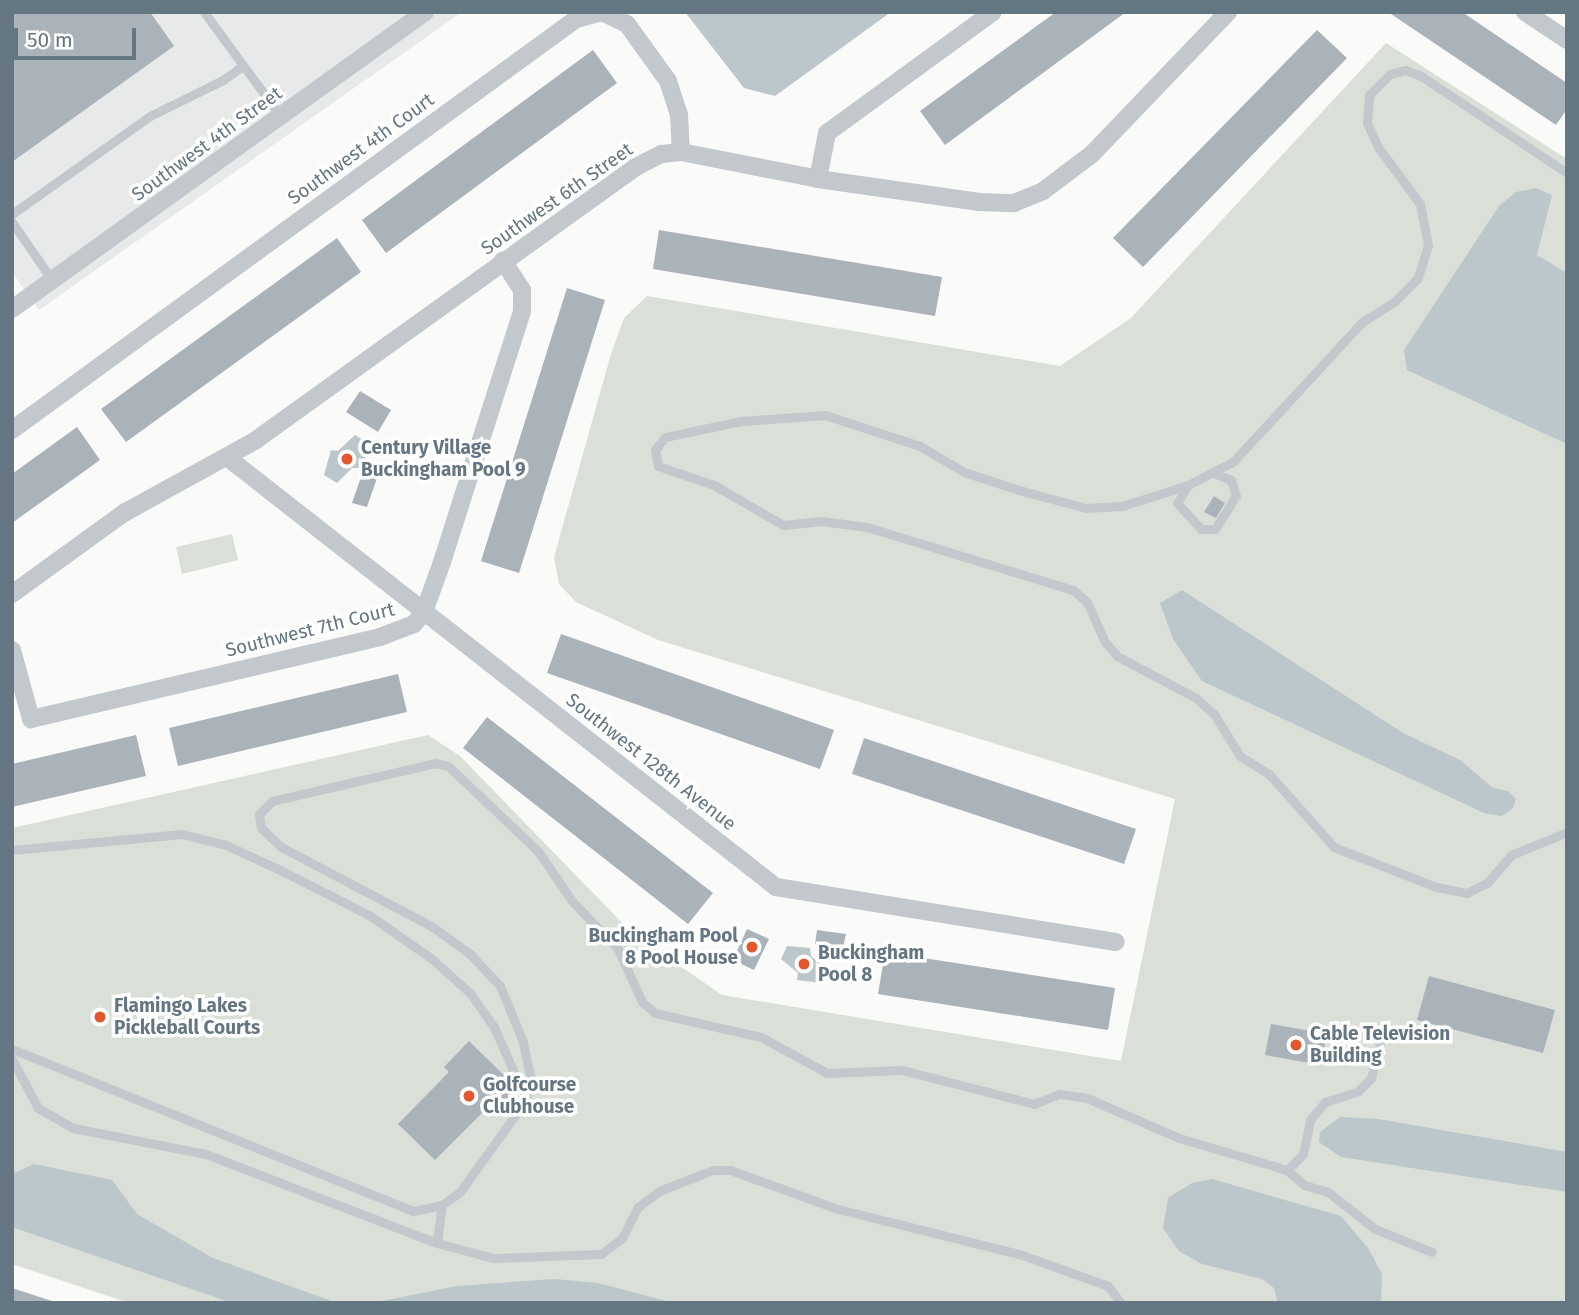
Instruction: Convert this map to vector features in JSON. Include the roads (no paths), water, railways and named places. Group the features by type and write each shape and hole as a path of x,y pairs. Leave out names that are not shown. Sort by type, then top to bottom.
{"street":[{"name":"Southwest 4th Street","path":"12,309 425,12"},
{"name":"Southwest 4th Court","path":"12,430 576,19 602,12 627,24 668,81 679,115 681,152"},
{"path":"818,179 827,133 993,12"},
{"name":"Southwest 6th Street","path":"12,594 124,513 228,458 636,166 681,152 818,179 979,202 1014,203 1043,191 1092,154 1228,12"},
{"path":"1525,12 1567,40"},
{"name":"Southwest 7th Court","path":"12,650 31,719 380,637 414,624 424,612 447,548 523,300 518,279 503,261"},
{"name":"Southwest 128th Avenue","path":"228,458 781,889 1116,942"}],"lane":[{"path":"204,12 241,67 281,117"},
{"path":"12,214 150,116 223,80 241,67"},
{"path":"1567,173 1421,76 1405,70 1390,74 1369,95 1367,123 1378,147 1420,204 1428,244 1418,278 1363,321 1234,461 1216,474 1122,506 1086,508 964,472 920,446 825,415 741,421 665,437 654,450 658,466 714,485 783,526 822,521 867,527 1073,590 1087,602 1105,642 1117,656 1195,698 1214,714 1240,756 1269,774 1334,847 1436,887 1467,893 1487,883 1511,855 1567,832"},
{"path":"12,222 52,280"},
{"path":"1188,485 1177,503 1201,529 1216,529 1236,496 1231,480 1216,474"},
{"path":"12,1049 398,1207 422,1212 442,1205 460,1192 526,1100 530,1076 523,1042 500,986 470,954 433,927 281,847 261,828 259,814 271,801 435,763 447,766 538,851 572,901 618,949 642,1002 655,1013 761,1037 827,1073 902,1070 1034,1104 1059,1094 1087,1098 1179,1138 1287,1170 1304,1185 1328,1192 1375,1229 1432,1252"},
{"path":"12,850 182,834 226,845 278,869 369,915 432,959 470,993 494,1027 526,1100"},
{"path":"1287,1170 1303,1154 1311,1120 1325,1102 1358,1091 1371,1078 1382,1034"},
{"path":"12,1059 38,1108 73,1128 206,1154 437,1243 493,1258 601,1254 622,1238 638,1207 659,1191 713,1170 730,1170 838,1209 1022,1255 1108,1286 1121,1303"},
{"path":"437,1243 442,1205"}],"place":[{"name":"Century Village Buckingham Pool 9","path":"347,459"},
{"name":"Buckingham Pool 8 Pool House","path":"752,947"},
{"name":"Buckingham Pool 8","path":"804,964"},
{"name":"Flamingo Lakes Pickleball Courts","path":"100,1017"},
{"name":"Cable Television Building","path":"1296,1045"},
{"name":"Golfcourse Clubhouse","path":"469,1096"}]}
